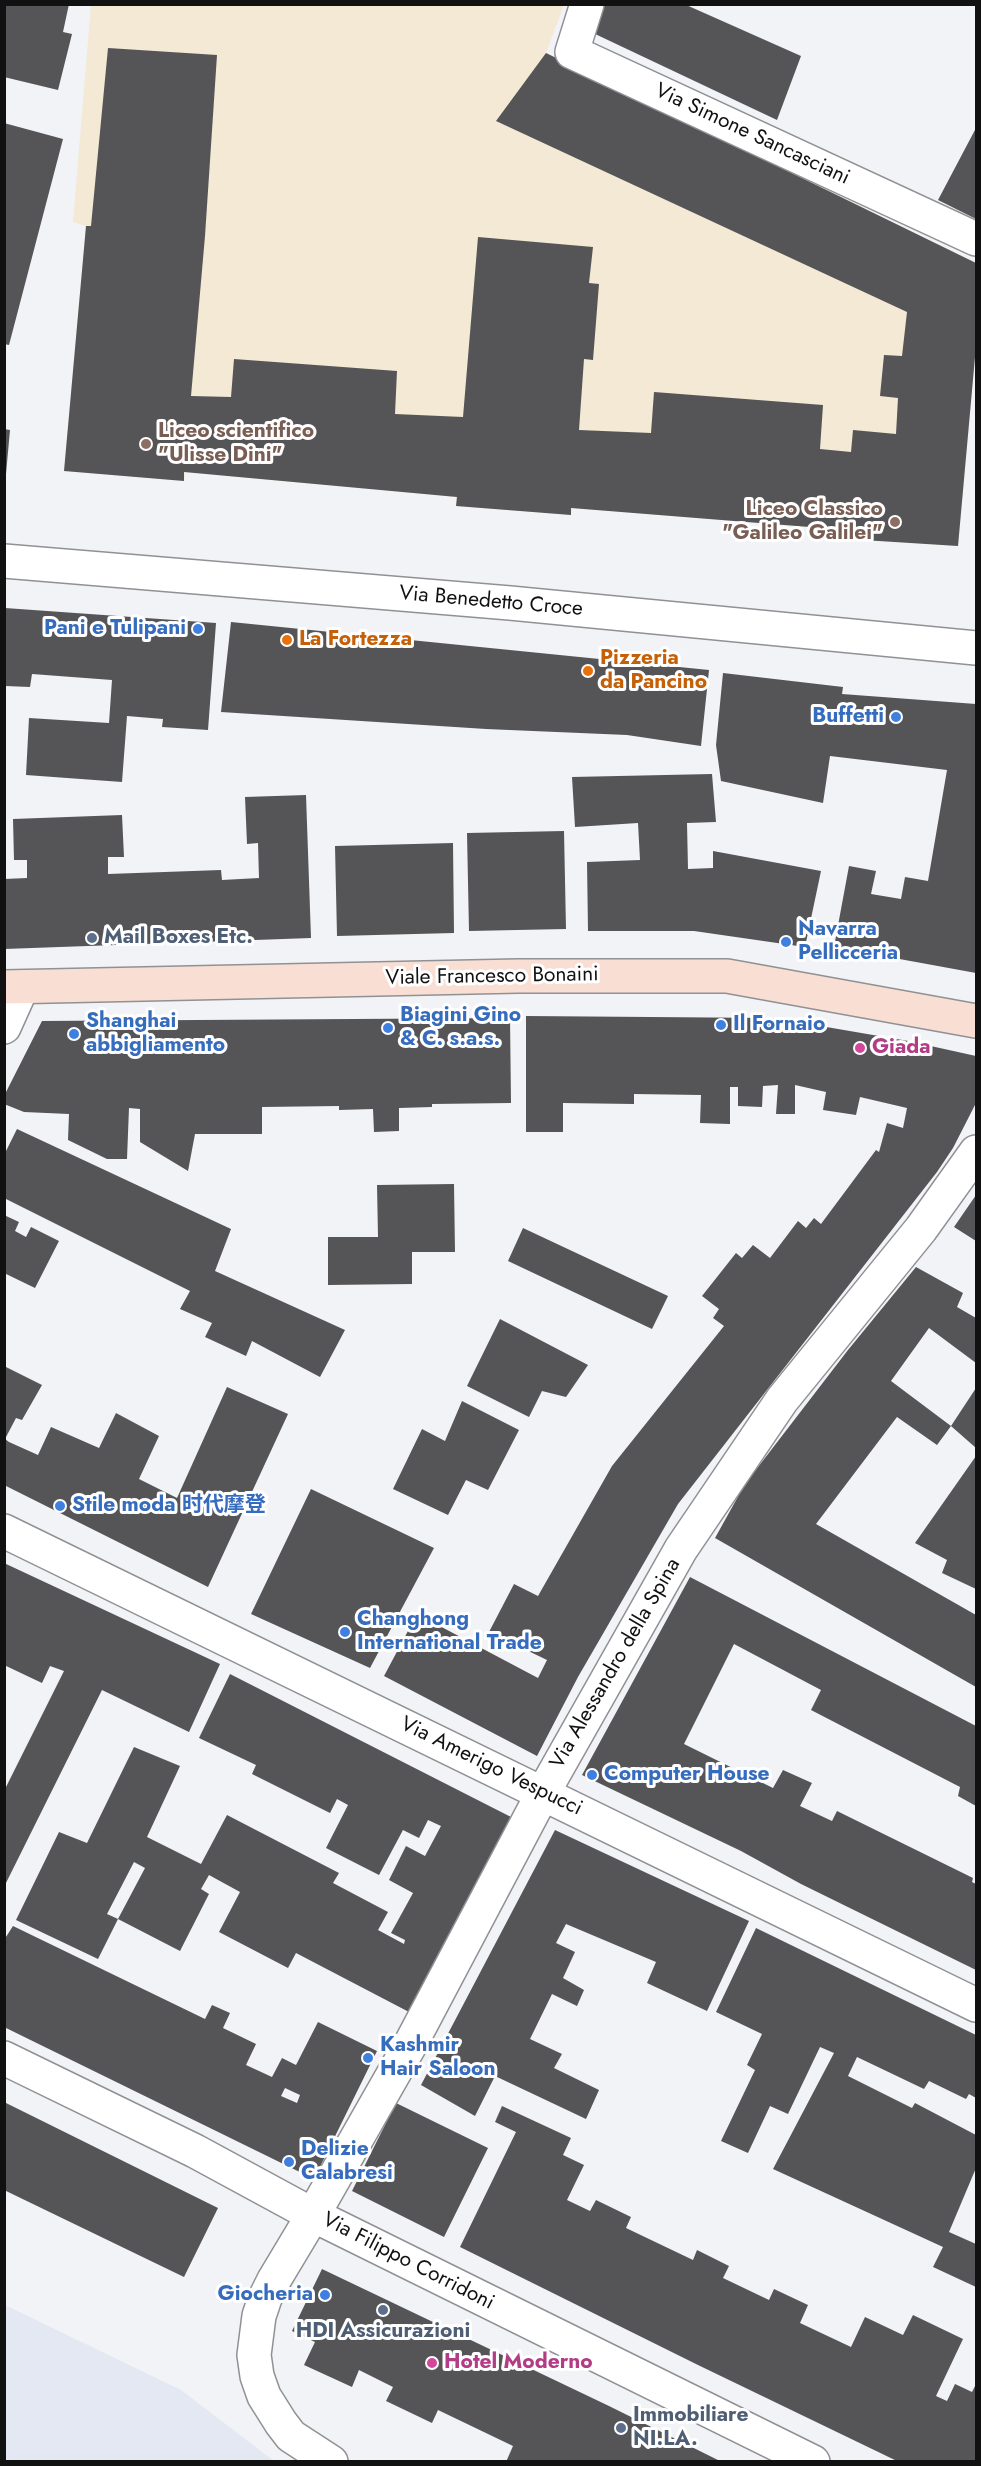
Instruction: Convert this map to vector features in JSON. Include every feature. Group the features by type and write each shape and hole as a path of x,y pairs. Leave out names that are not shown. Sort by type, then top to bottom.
{"main road":[{"name":"Viale Francesco Bonaini","path":"13,987 518,976 698,975 757,980 976,1021"}],"street":[{"name":"Via Simone Sancasciani","path":"587,4 572,52 976,239"},
{"name":"Via Benedetto Croce","path":"4,561 976,644"},
{"path":"4,1027 13,987"},
{"name":"Via Alessandro della Spina","path":"331,2462 291,2436 264,2396 257,2376 254,2355 255,2337 265,2298 410,2045 543,1793 681,1549 782,1400 921,1229 976,1152"},
{"name":"Via Amerigo Vespucci","path":"4,1530 976,2005"},
{"name":"Via Filippo Corridoni","path":"4,2058 195,2151 313,2215 813,2462"}],"shaded area":[{"path":"91,5 564,5 546,53 976,263 976,346 958,546 847,539 846,530 572,508 571,515 456,506 456,497 185,472 184,481 64,471 86,226 73,222"},
{"path":"5,2305 181,2390 274,2461 5,2461"}],"building":[{"path":"4,4 69,4 63,32 72,34 58,90 4,77"},
{"path":"602,4 684,4 801,56 777,120 593,33"},
{"path":"108,48 217,55 191,396 231,397 234,359 397,371 395,414 463,417 478,237 593,247 589,283 599,284 593,360 584,359 579,430 651,433 654,392 823,405 820,449 851,452 853,430 896,434 898,398 880,396 884,355 902,356 907,312 496,121 546,53 976,263 976,346 958,546 847,539 847,530 571,508 571,515 456,506 457,497 184,472 184,481 64,471 86,226 91,226"},
{"path":"4,123 63,139 9,345 4,344"},
{"path":"976,128 976,219 938,200"},
{"path":"4,429 10,430 6,474 4,474"},
{"path":"5,608 216,623 208,730 162,727 163,719 127,716 122,782 26,775 29,718 109,723 112,680 32,674 30,687 5,686"},
{"path":"231,622 709,670 701,746 627,735 486,729 221,712"},
{"path":"723,673 843,687 842,694 976,704 976,973 834,947 849,866 876,871 871,894 901,899 905,877 928,881 947,770 830,756 823,803 721,781 716,745"},
{"path":"712,774 716,822 687,823 688,869 713,868 713,851 821,871 805,947 694,931 588,931 587,862 640,860 638,823 575,827 572,777"},
{"path":"306,795 311,938 4,949 4,879 27,878 27,860 14,860 13,819 122,815 124,857 108,857 108,874 221,870 222,880 259,878 258,843 247,844 245,797"},
{"path":"564,831 566,929 469,931 467,833"},
{"path":"453,843 454,933 337,936 335,846"},
{"path":"526,1016 774,1018 908,1041 976,1056 976,1103 953,1148 937,1172 678,1504 578,1677 537,1756 384,1676 417,1614 538,1678 547,1660 489,1632 514,1584 538,1596 612,1466 724,1326 713,1318 719,1309 702,1296 736,1253 742,1258 753,1245 770,1258 798,1221 806,1228 814,1218 821,1224 876,1150 879,1152 887,1123 903,1128 907,1108 860,1097 856,1115 823,1110 826,1092 795,1085 795,1114 776,1114 778,1085 763,1086 762,1107 738,1106 738,1087 730,1087 730,1124 700,1123 701,1095 634,1094 634,1104 563,1103 563,1132 526,1132"},
{"path":"510,1018 511,1103 432,1104 432,1107 399,1108 399,1131 374,1132 373,1109 339,1110 339,1106 262,1107 262,1134 195,1134 188,1171 140,1142 140,1109 129,1108 127,1159 107,1159 68,1140 69,1114 24,1112 4,1104 4,1096 42,1021"},
{"path":"17,1129 231,1229 215,1271 345,1330 320,1377 252,1341 246,1356 205,1337 212,1323 180,1309 190,1291 4,1198 4,1155"},
{"path":"454,1184 455,1252 412,1252 412,1284 328,1285 328,1237 378,1237 377,1185"},
{"path":"976,1195 976,1241 954,1227"},
{"path":"4,1215 19,1222 15,1231 26,1237 31,1227 59,1241 35,1288 4,1273"},
{"path":"523,1228 668,1296 652,1329 508,1261"},
{"path":"916,1267 963,1293 957,1307 976,1318 976,1363 929,1328 891,1381 951,1426 937,1445 897,1417 816,1524 976,1615 976,1687 715,1538 745,1484 848,1350"},
{"path":"500,1319 588,1365 566,1397 542,1391 529,1417 467,1386"},
{"path":"4,1366 42,1385 22,1420 16,1418 5,1439 38,1455 51,1427 99,1448 116,1413 159,1436 139,1479 177,1498 227,1387 288,1414 208,1587 4,1485"},
{"path":"976,1388 976,1448 951,1426"},
{"path":"462,1401 519,1430 488,1490 466,1480 448,1515 393,1489 422,1429 445,1441"},
{"path":"976,1456 976,1589 942,1573 947,1560 915,1543"},
{"path":"311,1489 434,1548 370,1668 251,1614"},
{"path":"4,1563 220,1664 189,1732 102,1690 4,1887 4,1791 64,1671 50,1666 42,1683 4,1665"},
{"path":"690,1577 976,1726 976,1806 958,1796 960,1787 811,1710 821,1690 734,1644 684,1744 773,1788 783,1770 812,1783 800,1806 832,1821 837,1811 973,1878 972,1882 976,1884 976,1970 801,1884 741,1851 582,1775"},
{"path":"230,1674 511,1817 409,2012 296,1953 288,1968 219,1932 240,1892 209,1875 201,1889 209,1894 180,1951 118,1919 98,1959 16,1920 59,1832 87,1843 134,1747 180,1766 147,1837 201,1864 227,1815 339,1873 333,1883 388,1912 378,1930 404,1944 405,1940 391,1933 413,1893 389,1880 406,1846 425,1856 441,1826 428,1820 419,1838 403,1830 379,1875 326,1848 348,1805 337,1799 330,1813 252,1774 256,1765 199,1738","holes":["134,1862 145,1868 118,1919 107,1914"]},
{"path":"555,1830 749,1921 707,2011 647,1983 656,1962 566,1924 556,1943 575,1952 563,1978 584,1990 577,2006 552,1994 530,2039 562,2054 554,2068 599,2090 586,2119 495,2076 475,2116 421,2085"},
{"path":"13,1926 205,2019 212,2005 230,2013 223,2028 256,2044 246,2065 272,2077 282,2058 296,2065 318,2022 377,2051 314,2179 4,2027 4,1940","holes":["285,2088 300,2095 297,2103 281,2096"]},
{"path":"756,1928 976,2035 976,2098 969,2094 966,2099 929,2081 924,2089 857,2057 848,2076 912,2108 915,2103 976,2135 976,2168 949,2232 976,2244 976,2287 933,2267 943,2247 773,2169 834,2053 820,2047 788,2114 770,2106 748,2153 721,2141 755,2070 747,2065 762,2034 716,2012"},
{"path":"4,2102 218,2208 184,2277 4,2190"},
{"path":"396,2103 488,2148 444,2237 352,2191"},
{"path":"502,2106 571,2138 563,2155 584,2165 567,2200 590,2211 596,2200 631,2217 626,2228 693,2260 697,2250 729,2266 723,2278 769,2300 774,2289 808,2305 800,2323 851,2347 865,2317 903,2335 913,2315 963,2339 936,2396 947,2401 955,2384 972,2392 976,2384 976,2462 899,2462 460,2247 516,2132 495,2122"},
{"path":"322,2269 722,2462 506,2462 513,2446 438,2410 432,2423 386,2401 393,2387 359,2370 352,2387 304,2365 315,2342 292,2331"}],"place":[{"name":"Liceo scientifico \"Ulisse Dini\"","path":"146,444"},
{"name":"Liceo Classico \"Galileo Galilei\"","path":"895,522"},
{"name":"Pani e Tulipani","path":"198,629"},
{"name":"La Fortezza","path":"287,640"},
{"name":"Pizzeria da Pancino","path":"588,671"},
{"name":"Buffetti","path":"896,717"},
{"name":"Mail Boxes Etc.","path":"92,938"},
{"name":"Navarra Pellicceria","path":"786,942"},
{"name":"Il Fornaio","path":"721,1025"},
{"name":"Biagini Gino & C. s.a.s.","path":"388,1028"},
{"name":"Shanghai abbigliamento","path":"74,1034"},
{"name":"Giada","path":"860,1048"},
{"name":"Stile moda 时代摩登","path":"60,1506"},
{"name":"Changhong International Trade","path":"345,1632"},
{"name":"Computer House","path":"592,1775"},
{"name":"Kashmir Hair Saloon","path":"368,2058"},
{"name":"Delizie Calabresi","path":"289,2162"},
{"name":"Giocheria","path":"325,2295"},
{"name":"HDI Assicurazioni","path":"383,2310"},
{"name":"Hotel Moderno","path":"432,2363"},
{"name":"Immobiliare NI.LA.","path":"621,2428"}]}
